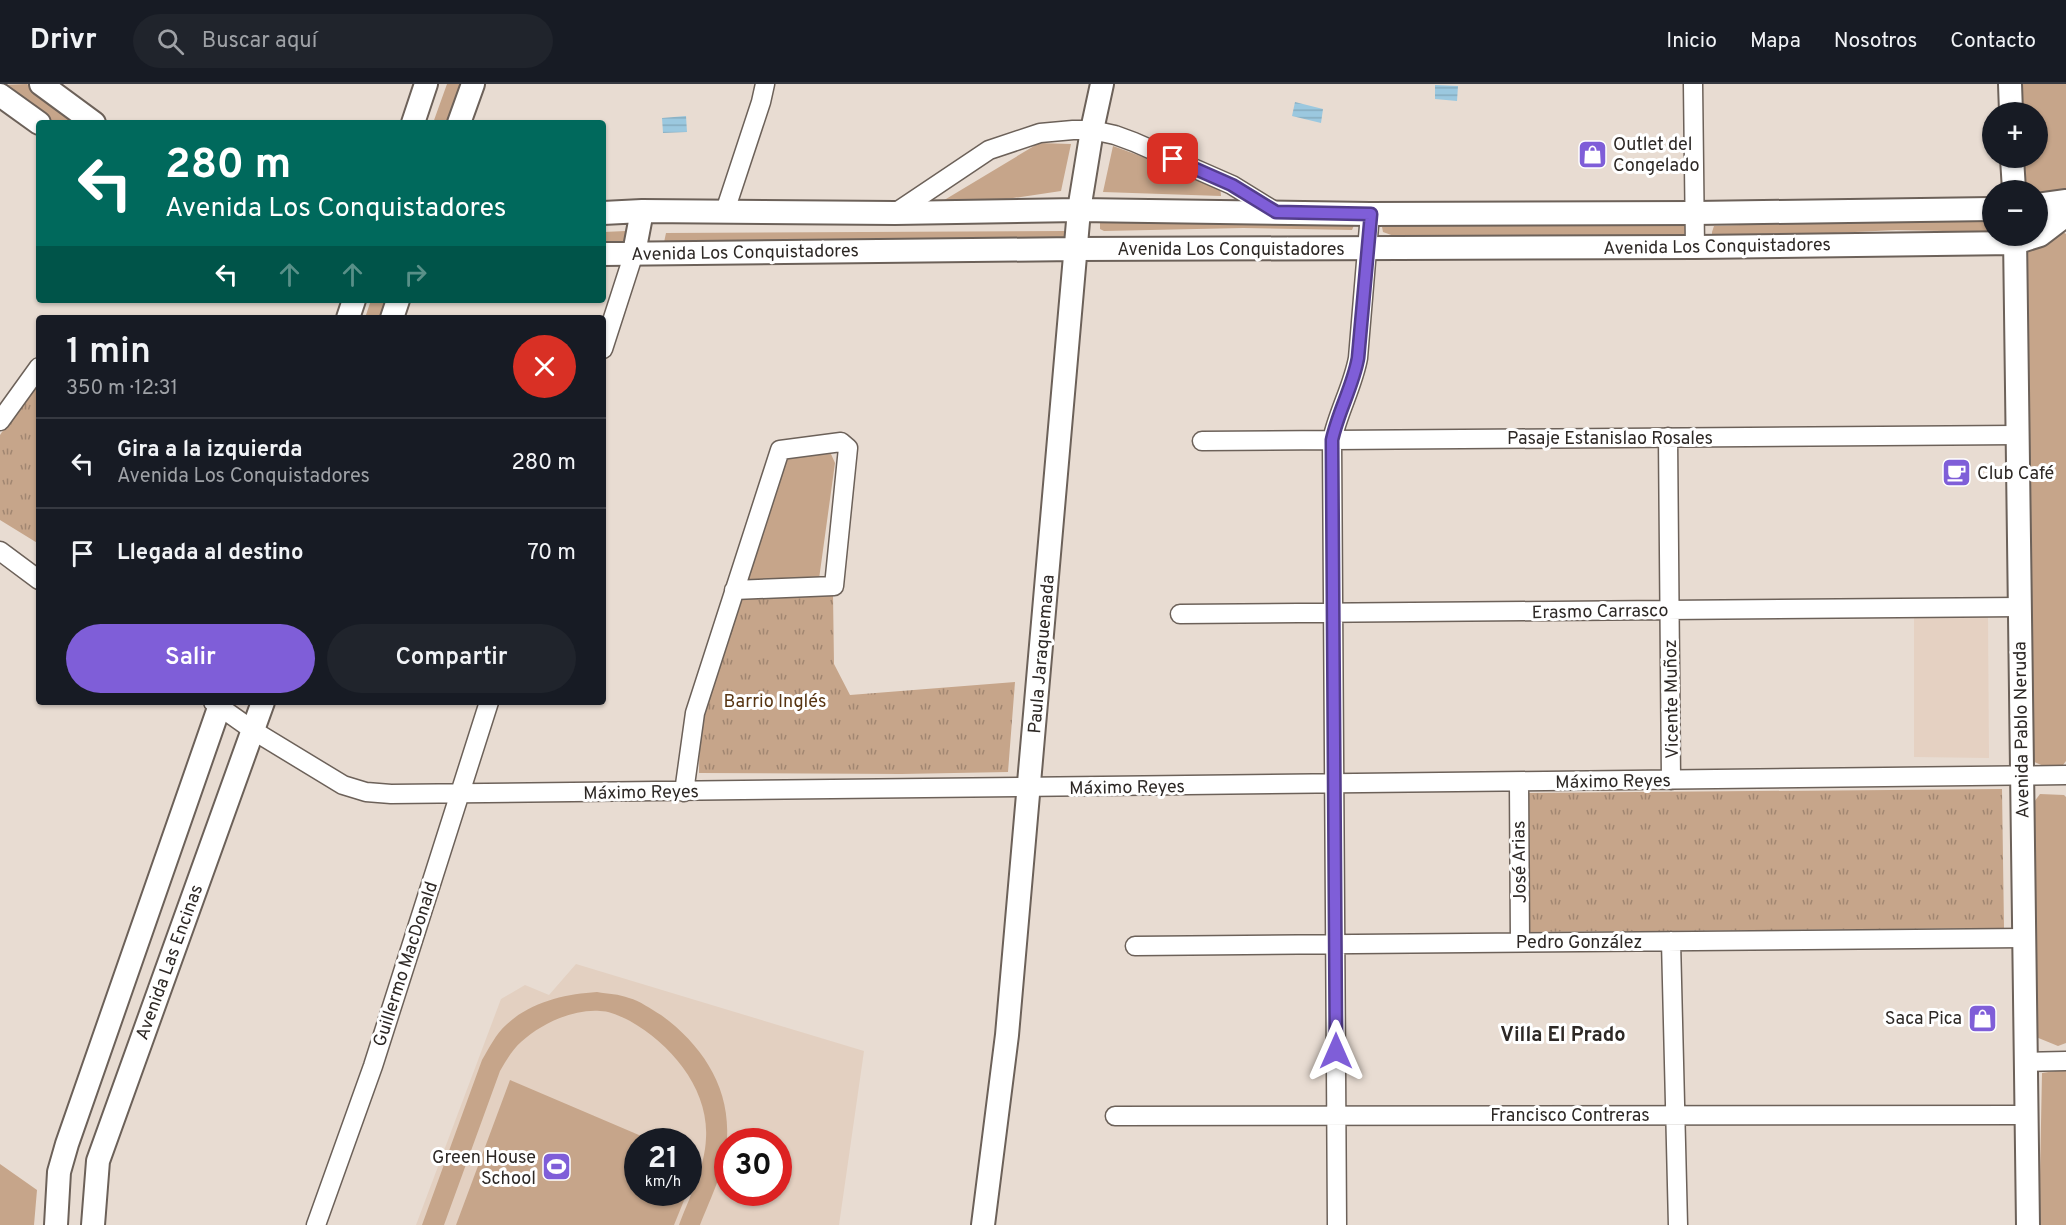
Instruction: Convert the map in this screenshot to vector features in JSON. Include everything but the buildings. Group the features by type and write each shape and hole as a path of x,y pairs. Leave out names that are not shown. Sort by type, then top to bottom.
{"street":[{"path":"40,84 90,120"},
{"path":"413,120 426,84"},
{"path":"460,120 473,84"},
{"path":"725,211 765,84"},
{"name":"Paula Jaraquemada","path":"983,1225 1007,1035 1079,210 1102,84"},
{"path":"1693,84 1695,247"},
{"path":"2010,84 2011,102"},
{"path":"0,95 36,121"},
{"name":"Avenida Los Conquistadores","path":"895,213 989,150 1040,133 1072,130 1092,130 1115,135 1232,185 1276,212"},
{"path":"2048,204 2066,201"},
{"name":"Avenida Los Conquistadores","path":"606,213 725,211 895,213 1079,210 1371,214 1982,209"},
{"path":"606,340 634,253 642,211"},
{"path":"1337,1225 1332,440 1357,365 1371,214"},
{"name":"Avenida Los Conquistadores","path":"2048,229 2066,215"},
{"name":"Avenida Los Conquistadores","path":"606,254 1077,249 1695,247 1982,240"},
{"name":"Avenida Pablo Neruda","path":"2015,246 2028,1225"},
{"path":"0,421 36,371"},
{"name":"Pasaje Estanislao Rosales","path":"1202,441 2017,435"},
{"name":"Vicente Muñoz","path":"1668,437 1671,780"},
{"path":"684,792 695,712 734,590 780,450 841,442 848,448 834,586 734,590"},
{"path":"0,551 36,578"},
{"name":"Erasmo Carrasco","path":"1180,614 2020,607"},
{"name":"Avenida Las Encinas","path":"56,1225 59,1176 67,1144 217,705"},
{"name":"Máximo Reyes","path":"221,705 254,731 343,785 366,792 391,795 2066,775"},
{"name":"Avenida Las Encinas","path":"93,1225 98,1161 262,705"},
{"name":"Guillermo MacDonald","path":"316,1225 373,1066 488,705"},
{"name":"José Arias","path":"1518,782 1520,942"},
{"path":"162,872 176,886 189,906"},
{"name":"Pedro González","path":"1135,945 2024,938"},
{"path":"1671,941 1678,1225"},
{"path":"2025,1062 2066,1061"},
{"name":"Francisco Contreras","path":"1115,1116 2026,1115"},
{"path":"59,1176 94,1195"}],"shaded area":[{"path":"1914,617 1988,617 1989,758 1914,757"},
{"name":"Green House School","path":"576,964 864,1051 839,1225 416,1225 501,999 525,985 549,995"}],"green space":[{"path":"27,84 79,120 51,120 0,85"},
{"path":"447,84 464,84 451,120 434,120"},
{"path":"2016,84 2066,84 2066,195 2048,197 2048,180 2019,180 2019,168 2048,168 2048,102 2017,102"},
{"path":"1039,143 1071,144 1061,191 926,211"},
{"path":"1113,146 1220,185 1221,196 1103,192"},
{"path":"1106,218 1355,223 1352,230 1243,228 1104,231 1100,229 1100,223"},
{"path":"1871,220 1982,220 1982,232 1896,230 1712,239 1714,226"},
{"path":"1686,222 1687,238 1394,236 1383,232 1382,227 1392,223"},
{"path":"2060,230 2066,234 2066,761 2063,765 2046,767 2032,761 2026,250 2033,246 2048,246 2048,237"},
{"path":"626,231 623,245 606,245 606,232"},
{"path":"1065,231 1068,238 1066,243 663,247 666,233"},
{"path":"370,303 387,303 383,315 366,315"},
{"path":"36,381 36,542 0,520 0,435"},
{"path":"831,454 835,463 819,579 744,584 783,456"},
{"name":"Barrio Inglés","path":"833,594 834,664 850,695 1015,682 1008,772 699,773 700,712 734,600"},
{"path":"2002,789 2004,928 1527,932 1526,793"},
{"path":"2040,794 2066,797 2066,1043 2058,1046 2036,1037 2031,806"},
{"name":"Green House School","path":"597,992 633,999 645,1005 661,1015 689,1039 710,1068 724,1101 727,1128 714,1128 714,1190 700,1225 679,1225 687,1206 702,1206 705,1120 694,1086 673,1055 645,1031 616,1014 590,1011 579,1012 548,1023 529,1035 515,1048 500,1071 444,1225 422,1225 482,1060 493,1041 506,1025 526,1010 560,997"},
{"path":"2066,1071 2066,1225 2039,1225 2042,1073"},
{"name":"Green House School","path":"510,1080 624,1129 624,1206 682,1206 674,1225 456,1225"},
{"path":"0,1164 37,1190 34,1225 0,1225"}],"water":[{"path":"1435,85 1458,86 1457,101 1435,99"},
{"path":"1295,102 1323,109 1321,123 1292,116"},
{"path":"686,116 687,132 663,133 662,118"}],"place":[{"name":"Outlet del Congelado","path":"1592,154"},
{"name":"Club Café","path":"1956,473"},
{"name":"Saca Pica","path":"1983,1018"},
{"name":"Green House School","path":"557,1167"}],"district":[{"name":"Villa El Prado","path":"1563,1034"}],"route":[{"path":"1173,159 1232,185 1276,212 1371,214 1356,372 1335,426 1332,440 1336,1051"}]}
